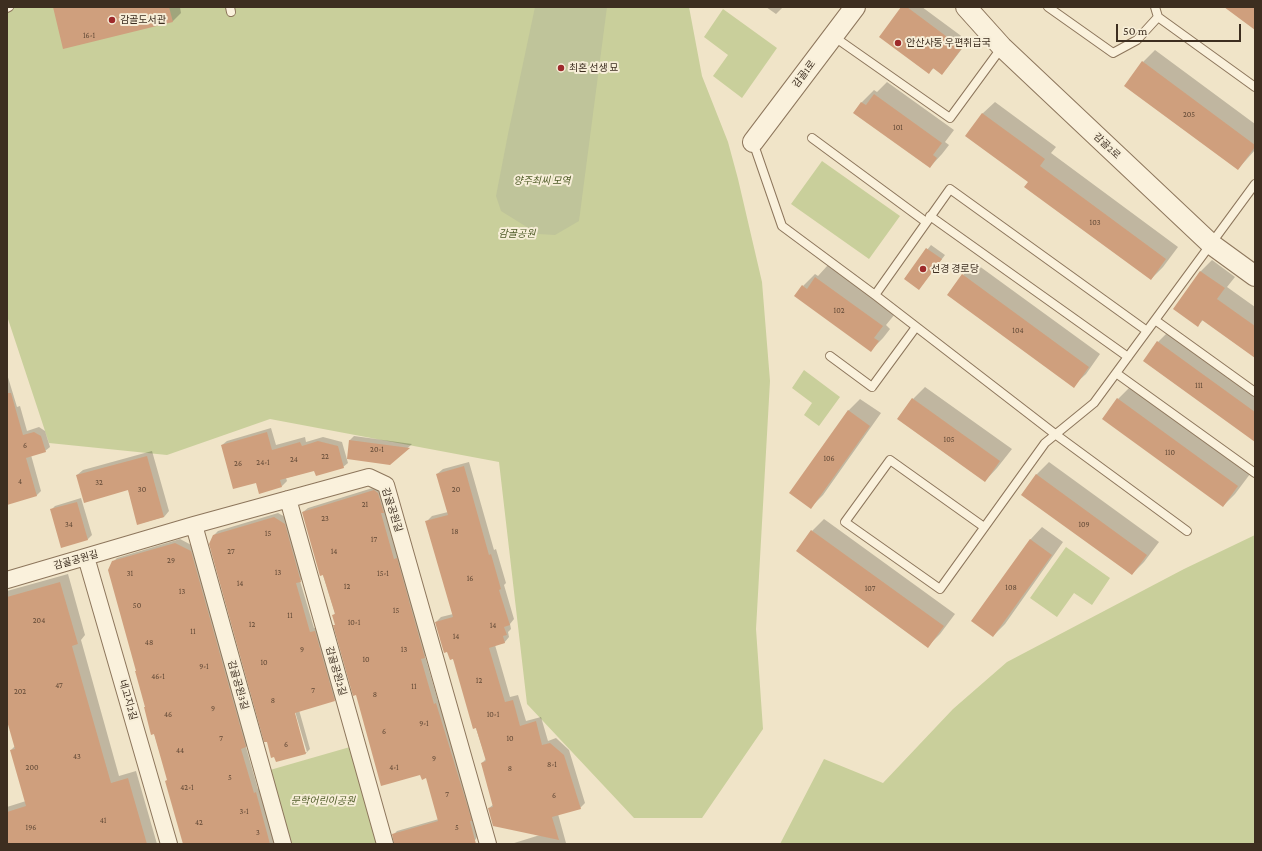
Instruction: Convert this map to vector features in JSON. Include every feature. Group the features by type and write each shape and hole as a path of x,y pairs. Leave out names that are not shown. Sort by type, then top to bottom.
{"street":[{"name":"감골1로","path":"753,142 855,7"},
{"name":"감골2로","path":"972,9 1002,47 1211,244 1255,276"},
{"name":"감골공원길","path":"7,580 194,525 369,477 386,484 488,844"},
{"name":"감골공원2길","path":"288,499 385,844"},
{"name":"감골공원3길","path":"194,525 283,844"},
{"name":"네고지2길","path":"86,557 169,844"}],"lane":[{"path":"1048,7 1113,54 1137,40 1158,17"},
{"path":"1155,7 1158,17 1255,86"},
{"path":"833,36 950,118 1002,47"},
{"path":"812,138 1128,357"},
{"path":"753,142 782,226 875,295 1055,434 1187,531"},
{"path":"984,527 890,460 846,522 940,590 1045,443 1094,403 1255,184"},
{"path":"875,295 950,189 1148,331"},
{"path":"1155,320 1255,392"},
{"path":"830,356 872,386 916,327"},
{"path":"1116,373 1255,473"}],"green space":[{"name":"감골공원","path":"7,7 689,7 702,76 728,142 762,282 770,381 756,629 763,729 702,818 634,818 527,704 499,462 270,419 167,455 49,443 7,316"},
{"name":"양주최씨 모역","path":"535,7 607,7 579,221 555,235 538,234 501,211 496,196"},
{"path":"723,9 777,48 742,98 713,76 728,55 704,37"},
{"path":"822,161 900,216 869,259 791,204"},
{"path":"804,370 840,397 819,426 804,415 812,403 792,388"},
{"path":"1255,535 1255,844 780,844 824,759 883,783 953,709 1007,662 1184,569"},
{"path":"1066,547 1110,578 1092,605 1074,593 1057,617 1030,598"},
{"name":"문학어린이공원","path":"350,747 378,844 292,844 270,770"}],"building":[{"path":"53,7 169,7 173,22 63,49"},
{"path":"901,7 907,7 962,48 942,75 933,68 929,74 879,37"},
{"path":"1224,7 1255,7 1255,30"},
{"path":"1142,61 1255,145 1238,170 1124,86"},
{"path":"874,94 942,143 933,155 937,158 930,168 853,113 861,102 866,105"},
{"path":"982,113 1045,159 1040,166 1166,259 1151,280 1024,187 1028,182 965,136"},
{"name":"선경 경로당","path":"926,248 942,259 919,290 904,279"},
{"path":"1200,271 1225,288 1217,299 1255,326 1255,358 1202,320 1198,327 1173,309"},
{"path":"962,274 1089,367 1074,388 947,295"},
{"path":"815,277 883,326 874,338 879,341 871,352 794,296 802,285 807,289"},
{"path":"1157,341 1255,412 1255,442 1143,361"},
{"path":"7,393 11,393 23,435 34,432 41,436 46,452 26,458 37,496 7,505"},
{"path":"912,398 1000,461 985,482 897,419"},
{"path":"1117,398 1238,486 1223,507 1102,419"},
{"path":"848,410 870,426 811,509 789,493"},
{"path":"267,432 272,450 300,442 302,446 318,441 338,446 344,468 316,476 314,471 280,480 282,487 259,494 256,483 233,489 221,445"},
{"path":"349,440 410,448 390,465 347,459"},
{"path":"147,456 164,517 137,525 128,490 84,503 76,475"},
{"path":"464,466 489,555 491,554 501,589 499,590 510,625 504,627 507,635 503,636 505,643 489,648 505,702 513,700 520,726 536,721 542,745 550,743 564,755 581,809 552,817 559,840 493,826 488,808 493,807 481,763 486,761 476,728 473,729 453,659 450,660 447,652 444,653 435,622 453,617 425,521 448,515 436,474"},
{"path":"1036,474 1147,555 1132,575 1021,495"},
{"path":"374,490 378,493 384,513 381,513 394,559 397,558 425,658 421,659 472,821 470,821 476,844 394,844 392,834 438,821 426,778 422,780 420,775 381,786 356,695 353,696 333,625 335,625 332,615 335,614 323,575 320,576 302,512"},
{"path":"77,502 88,540 61,548 50,509"},
{"path":"274,517 285,524 301,582 296,583 310,632 315,631 335,701 295,713 306,754 276,762 274,757 271,758 267,742 264,742 209,544 213,535"},
{"path":"811,530 944,626 928,648 796,551"},
{"path":"1030,539 1052,555 993,637 971,621"},
{"path":"175,543 191,551 246,747 241,749 254,793 256,792 270,844 183,844 165,781 167,780 154,734 151,735 136,671 108,570 112,561"},
{"path":"60,582 78,644 72,646 111,783 128,778 147,844 7,844 7,812 26,806 10,750 15,749 7,721 7,597"}],"place":[{"name":"감골도서관","path":"112,20"},
{"name":"안산사동 우편취급국","path":"898,43"},
{"name":"최혼 선생 묘","path":"561,68"},
{"name":"선경 경로당","path":"923,269"}]}
